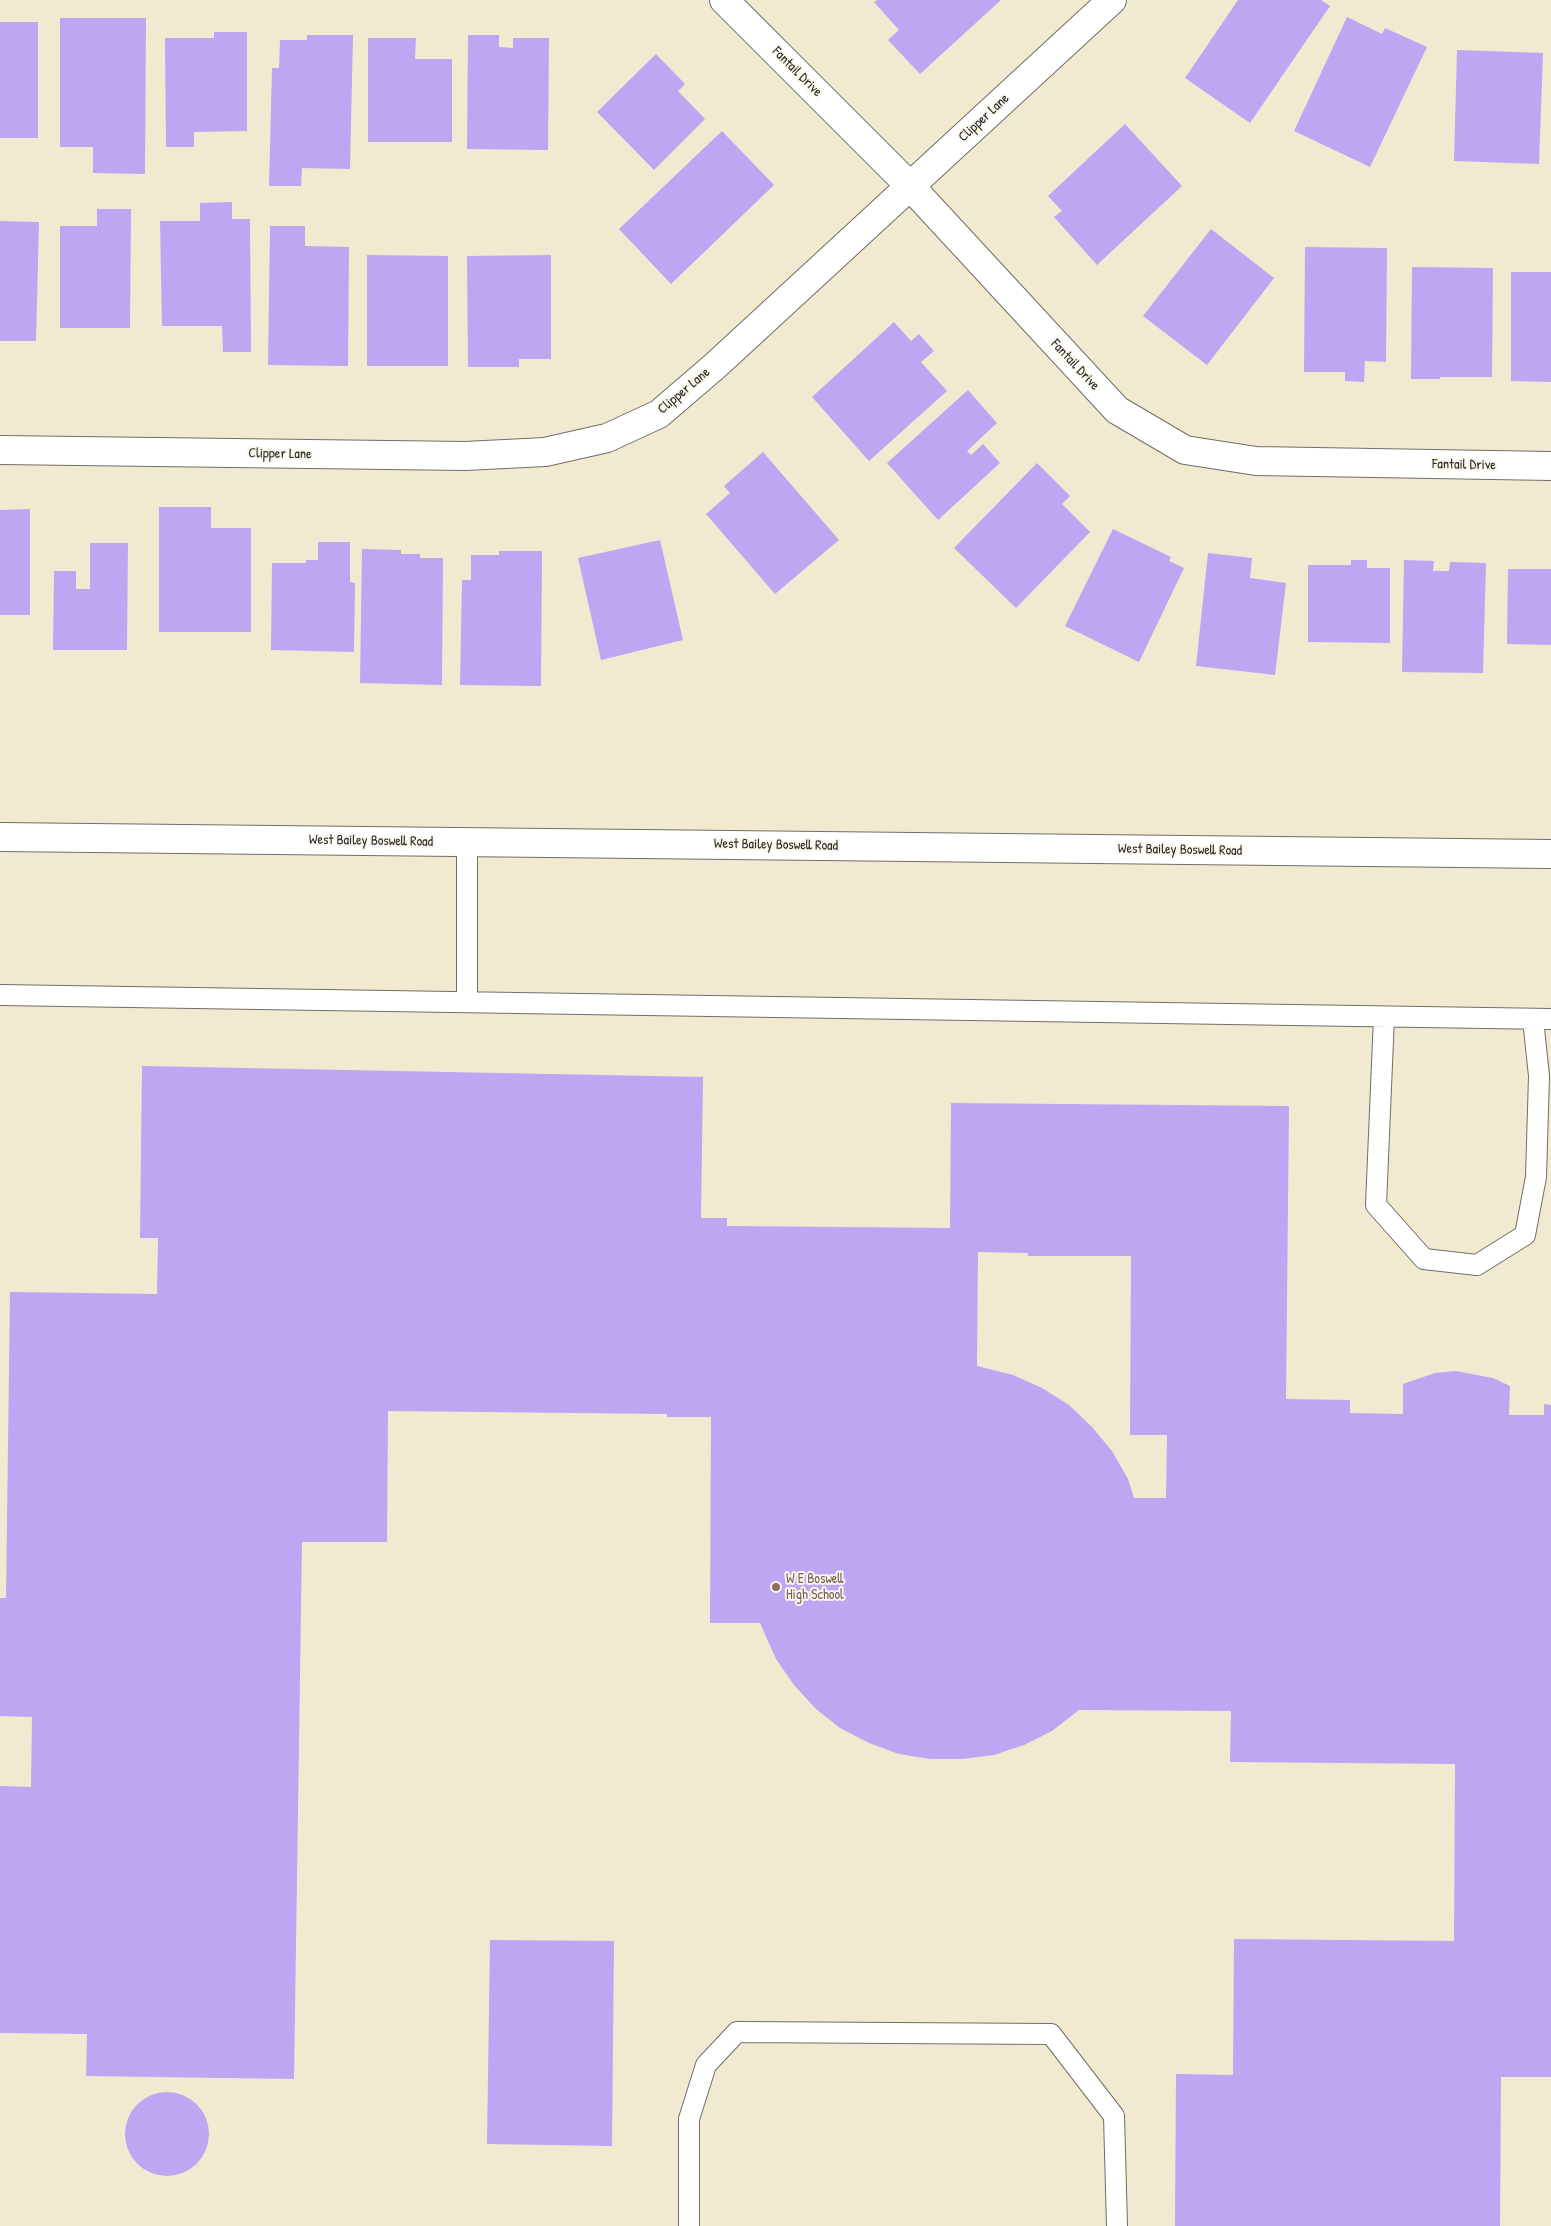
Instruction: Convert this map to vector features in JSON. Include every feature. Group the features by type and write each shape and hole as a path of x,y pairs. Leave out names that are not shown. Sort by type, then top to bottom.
{"street":[{"name":"Fantail Drive","path":"724,0 910,186 1117,410 1185,450 1256,461 1551,466"},
{"name":"Clipper Lane","path":"0,450 465,456 545,452 606,438 659,414 716,365 1112,0"},
{"name":"West Bailey Boswell Road","path":"0,837 1551,854"}],"lane":[{"path":"466,842 466,1002"},
{"path":"0,995 1384,1016 1542,1019 1536,1178 1525,1235 1477,1265 1424,1259 1376,1206 1384,1016"},
{"path":"689,2226 689,2119 706,2065 737,2032 1051,2034 1114,2116 1116,2226"}],"building":[{"path":"877,0 1001,0 920,74 888,40 899,30 874,2"},
{"path":"1238,0 1321,0 1330,6 1250,123 1185,78"},
{"path":"1347,17 1382,34 1385,28 1427,47 1370,167 1294,131"},
{"path":"60,18 146,18 145,174 93,173 93,147 60,147"},
{"path":"0,22 38,22 38,138 0,138"},
{"path":"214,32 247,32 247,131 194,132 194,147 166,147 165,38 214,38"},
{"path":"307,35 353,35 350,169 302,168 301,186 269,186 272,68 279,68 280,40 307,40"},
{"path":"468,35 499,35 499,47 513,48 513,38 549,38 548,150 467,149"},
{"path":"368,38 416,38 415,59 452,59 452,142 368,142"},
{"path":"1457,50 1543,53 1539,164 1454,161"},
{"path":"656,54 685,84 678,91 705,119 654,170 597,112"},
{"path":"1125,124 1182,186 1097,265 1054,217 1062,211 1048,196"},
{"path":"722,131 774,185 671,284 619,229"},
{"path":"232,202 232,219 250,219 251,352 223,352 222,326 162,326 160,221 200,221 200,203"},
{"path":"97,209 131,209 130,328 60,328 60,226 97,226"},
{"path":"0,221 39,222 36,341 0,341"},
{"path":"270,226 305,226 305,246 349,247 348,366 268,365"},
{"path":"1211,229 1274,278 1207,365 1143,316"},
{"path":"1305,247 1387,248 1386,362 1365,361 1364,382 1345,381 1345,372 1304,372"},
{"path":"367,255 448,256 448,366 367,366"},
{"path":"551,255 551,359 519,359 519,367 468,367 467,256"},
{"path":"1412,267 1493,268 1492,377 1411,379"},
{"path":"1511,272 1551,272 1551,382 1511,381"},
{"path":"894,322 911,341 919,334 934,351 921,362 947,391 869,461 812,397"},
{"path":"968,390 997,423 967,451 971,455 983,444 1000,463 938,520 887,463"},
{"path":"763,452 839,540 775,594 706,514 730,493 724,486"},
{"path":"1037,463 1070,496 1062,504 1090,532 1016,608 954,548"},
{"path":"159,507 211,507 211,528 251,528 251,632 159,632"},
{"path":"30,509 30,615 0,615 0,510"},
{"path":"1113,529 1171,557 1169,561 1184,568 1139,662 1065,626"},
{"path":"660,540 683,640 601,660 578,558"},
{"path":"318,542 350,542 350,582 355,583 354,652 271,650 272,563 306,563 306,560 318,560"},
{"path":"90,543 128,543 127,650 53,650 54,571 76,571 76,589 90,589"},
{"path":"362,549 401,550 401,554 420,554 420,558 443,558 442,685 360,683"},
{"path":"499,551 542,551 541,686 460,685 462,580 471,580 471,555 499,555"},
{"path":"1208,553 1252,558 1250,578 1286,583 1275,675 1196,666"},
{"path":"1351,560 1367,560 1367,568 1390,568 1390,643 1308,642 1308,565 1351,565"},
{"path":"1404,560 1434,561 1433,571 1449,571 1450,562 1486,563 1483,673 1402,672"},
{"path":"1508,569 1551,569 1551,645 1507,644"},
{"path":"142,1066 703,1077 701,1218 727,1218 727,1226 950,1228 951,1103 1289,1106 1286,1399 1350,1400 1350,1413 1403,1414 1403,1384 1435,1373 1456,1371 1493,1378 1510,1386 1509,1415 1544,1415 1544,1404 1551,1405 1551,2077 1501,2077 1500,2226 1175,2226 1176,2074 1233,2075 1234,1939 1454,1941 1455,1764 1230,1762 1231,1711 1079,1710 1052,1731 1024,1745 994,1755 962,1759 930,1759 899,1754 869,1743 840,1728 816,1709 794,1685 776,1659 760,1623 710,1623 711,1417 667,1417 667,1414 388,1411 387,1542 302,1542 294,2079 86,2076 87,2034 0,2033 0,1786 31,1787 32,1717 0,1716 0,1598 6,1598 10,1292 157,1294 158,1238 140,1238","holes":["978,1252 1028,1253 1028,1256 1131,1256 1130,1435 1167,1435 1166,1498 1134,1498 1128,1479 1112,1451 1092,1427 1069,1405 1042,1388 1013,1375 977,1366"]},
{"path":"490,1940 614,1941 612,2146 487,2144"},
{"path":"167,2092 183,2095 197,2104 206,2118 209,2134 206,2150 197,2164 183,2173 167,2176 151,2173 137,2164 128,2150 125,2134 128,2118 137,2104 151,2095"}],"place":[{"name":"W E Boswell High School","path":"776,1587"}]}
